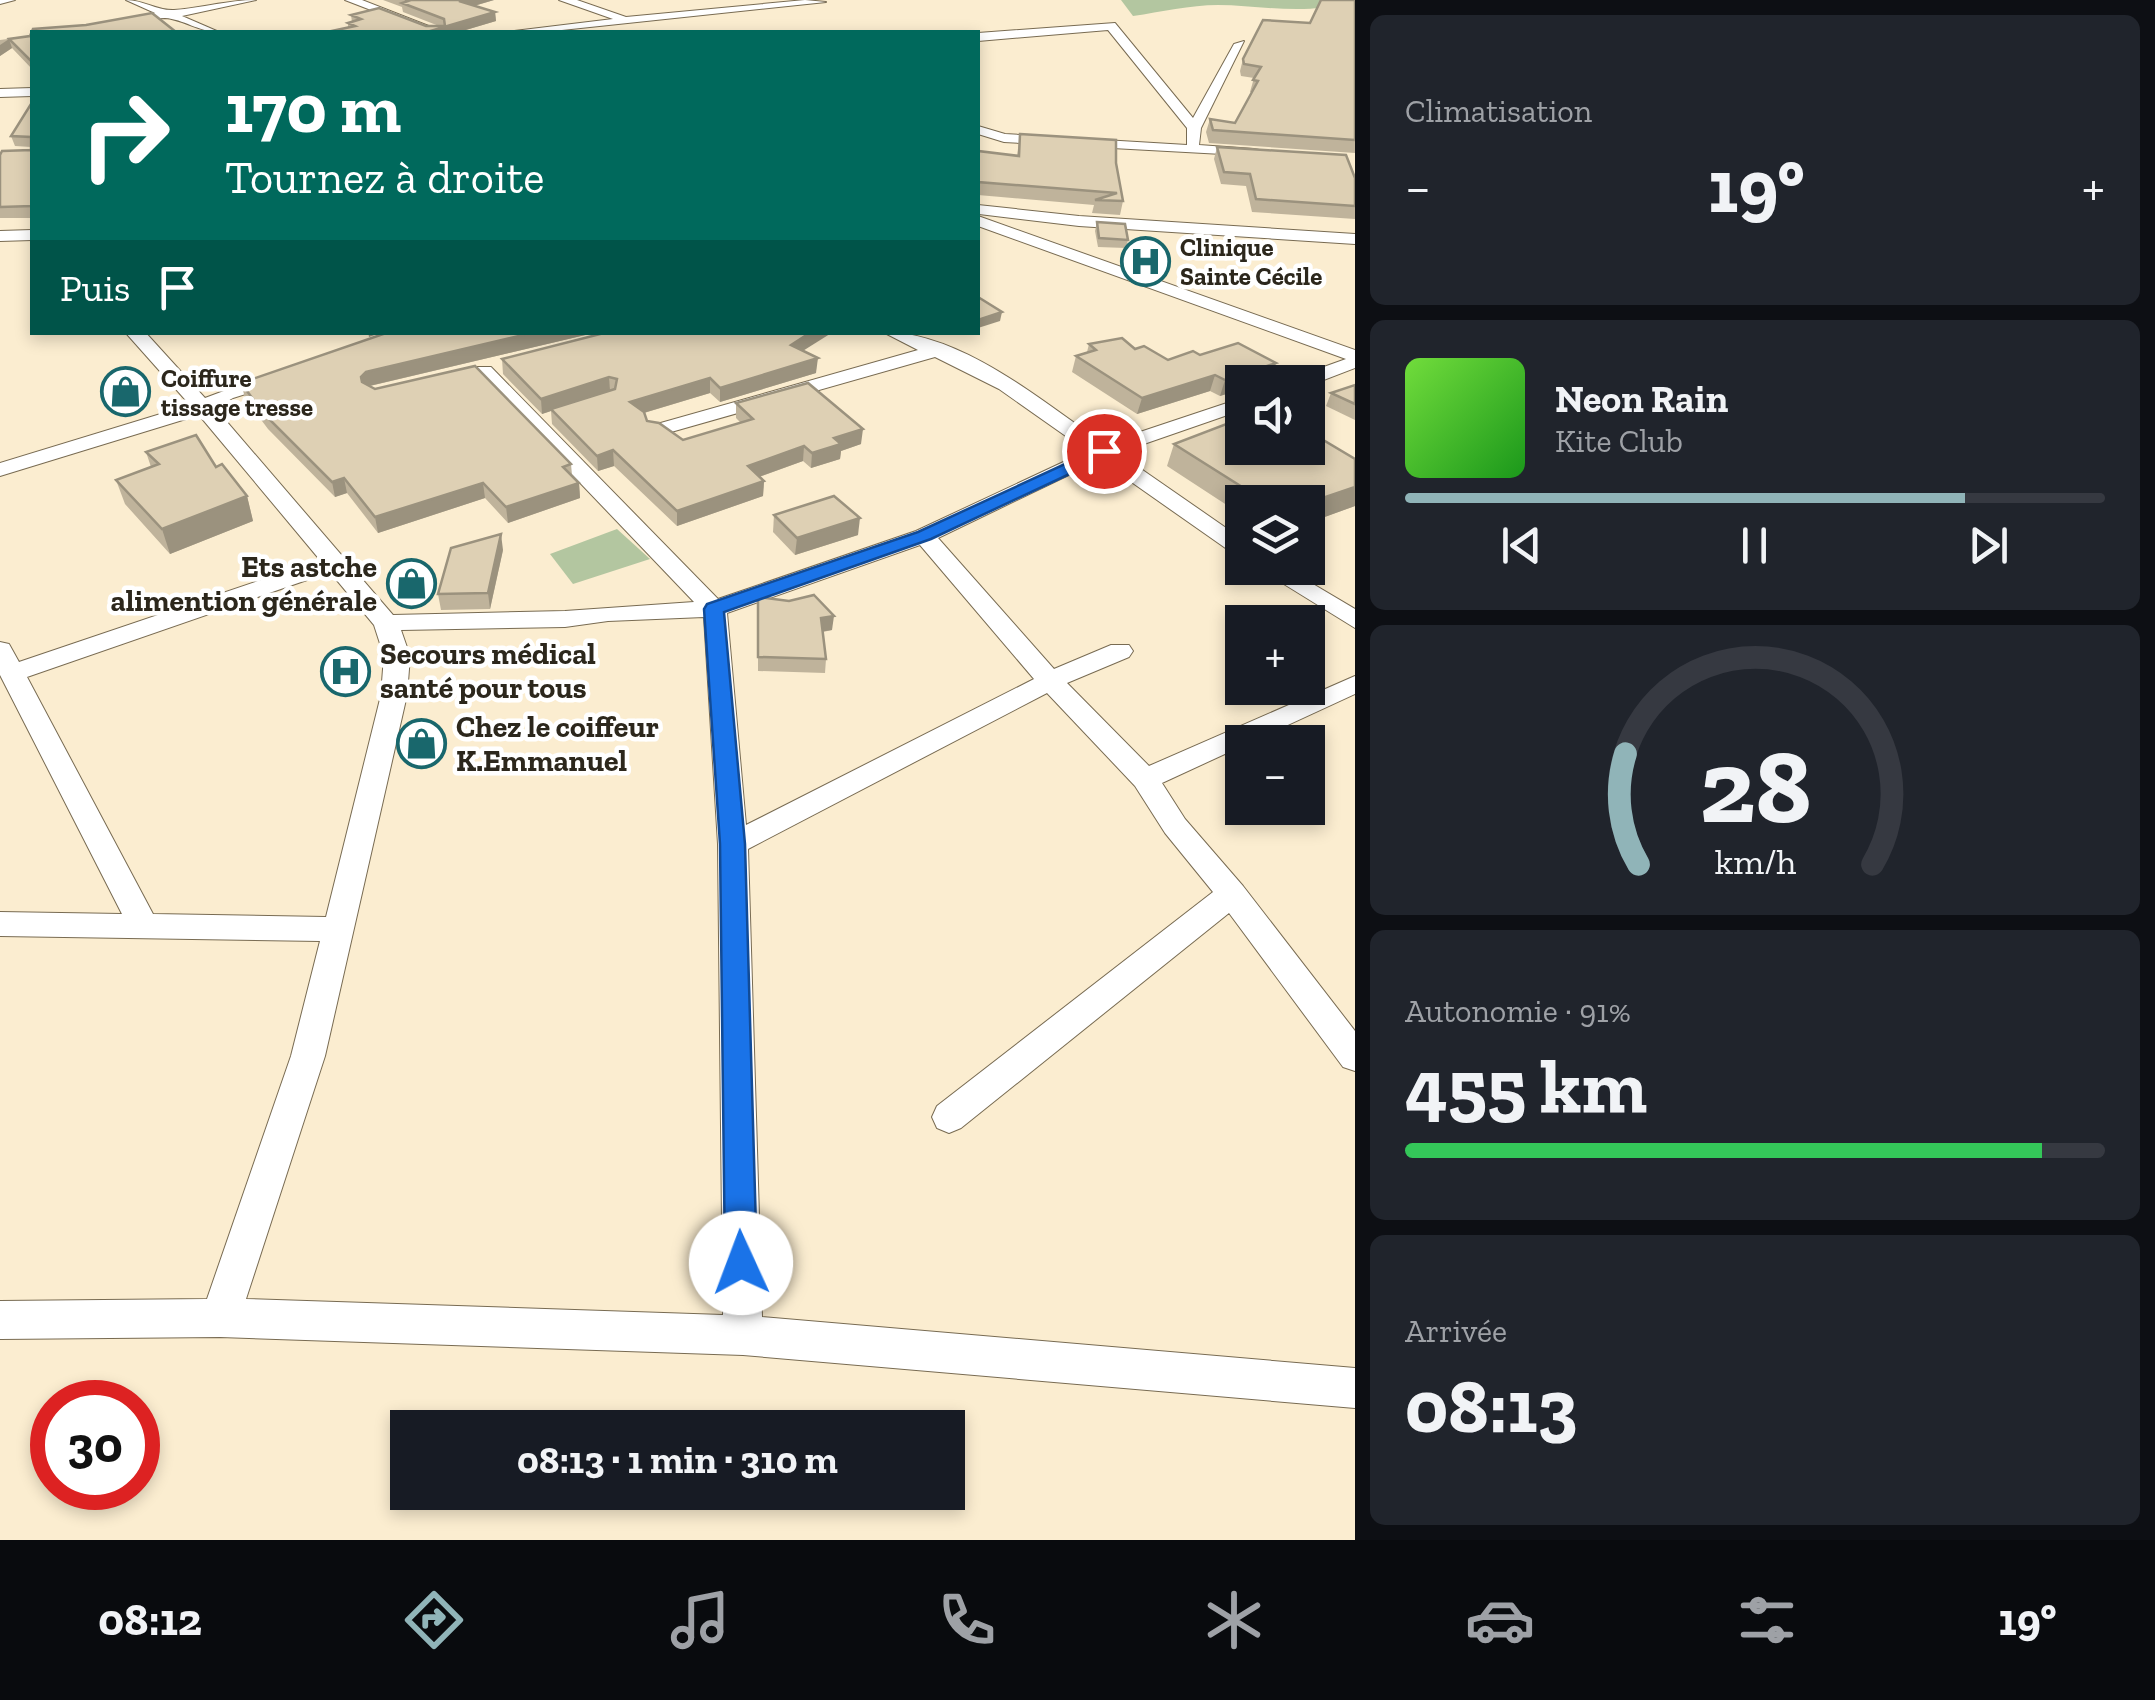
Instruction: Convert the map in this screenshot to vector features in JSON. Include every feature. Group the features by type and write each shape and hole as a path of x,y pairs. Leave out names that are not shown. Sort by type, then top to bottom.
{"street":[{"path":"0,2 9,0"},
{"path":"132,0 208,30"},
{"path":"80,30 250,0"},
{"path":"351,0 433,30"},
{"path":"565,0 662,30"},
{"path":"532,30 820,2"},
{"path":"584,25 598,18 600,10"},
{"path":"980,37 1111,26 1194,128"},
{"path":"1192,149 1194,128 1240,44"},
{"path":"0,93 30,92"},
{"path":"980,131 1004,138 1264,154"},
{"path":"980,209 1079,221 1355,239"},
{"path":"980,222 1352,353"},
{"path":"980,238 1003,229"},
{"path":"0,236 30,235"},
{"path":"137,335 386,623 396,656 394,695 308,1056 220,1318"},
{"path":"900,335 990,376 1225,536"},
{"path":"656,430 938,350"},
{"path":"1325,368 1352,353"},
{"path":"0,470 202,407 226,394 302,370"},
{"path":"484,371 714,609 732,844 743,1335"},
{"path":"386,623 566,620 608,613 714,609 924,536 1104,451 1225,410"},
{"path":"924,536 1050,681 1145,779 1175,826 1353,1050"},
{"path":"144,927 6,662 334,563"},
{"path":"1298,585 1355,620"},
{"path":"732,844 1050,681 1120,651"},
{"path":"1145,779 1355,684"},
{"path":"949,1117 1232,894"},
{"path":"0,924 337,929"},
{"path":"0,1320 220,1318 743,1335 1355,1388"}],"green space":[{"path":"1121,0 1350,0 1319,8 1207,5 1133,16"},
{"path":"617,529 650,559 573,584 550,554"}],"building":[{"path":"405,0 464,0 459,1 495,12 434,30 336,30 355,26 348,23 361,19 351,15 379,8 426,26 445,26 444,19 402,3 408,1"},
{"path":"1321,0 1355,0 1355,140 1213,130 1210,119 1235,123 1258,81 1253,80 1261,67 1244,64 1243,59 1263,20 1310,23"},
{"path":"152,13 173,30 33,30"},
{"path":"30,36 30,60 9,39"},
{"path":"30,106 30,137 11,136"},
{"path":"1020,134 1116,140 1123,201 1095,200 1117,193 980,182 980,151 1019,156"},
{"path":"1217,147 1346,155 1355,178 1355,206 1256,199 1250,174 1224,172"},
{"path":"30,150 30,206 0,207 2,151"},
{"path":"1097,222 1125,224 1128,240 1099,238"},
{"path":"980,298 1002,312 980,319"},
{"path":"380,335 523,335 366,372 362,382 375,389 475,366 571,464 563,467 579,483 506,507 483,483 375,517 344,478 332,482 265,415 241,383"},
{"path":"596,335 806,335 791,345 818,358 720,388 710,378 630,402 644,412 647,421 659,423 683,440 753,419 736,403 808,383 863,429 834,438 841,444 812,453 804,446 748,466 764,481 677,511 613,450 597,456 551,409 615,389 617,379 609,377 541,399 502,359"},
{"path":"1122,338 1135,349 1144,346 1168,360 1238,343 1276,363 1225,365 1225,380 1215,375 1142,398 1076,356 1096,350 1089,344"},
{"path":"1355,385 1355,404 1331,393"},
{"path":"1225,424 1225,465 1325,465 1325,441 1355,459 1355,487 1325,497 1325,485 1239,485 1174,444"},
{"path":"196,435 216,467 222,464 247,496 162,529 116,480 159,464 146,452"},
{"path":"834,496 860,518 797,538 774,515"},
{"path":"501,534 488,593 438,594 451,548"},
{"path":"814,595 834,616 821,618 826,659 758,657 758,597 789,601"}],"place":[{"name":"Clinique Sainte Cécile","path":"1145,261"},
{"name":"Coiffure tissage tresse","path":"126,392"},
{"name":"Ets astche alimention générale","path":"412,584"},
{"name":"Secours médical santé pour tous","path":"345,671"},
{"name":"Chez le coiffeur K.Emmanuel","path":"421,744"}],"route":[{"path":"741,1263 732,844 714,609 924,536 1104,451"}]}
